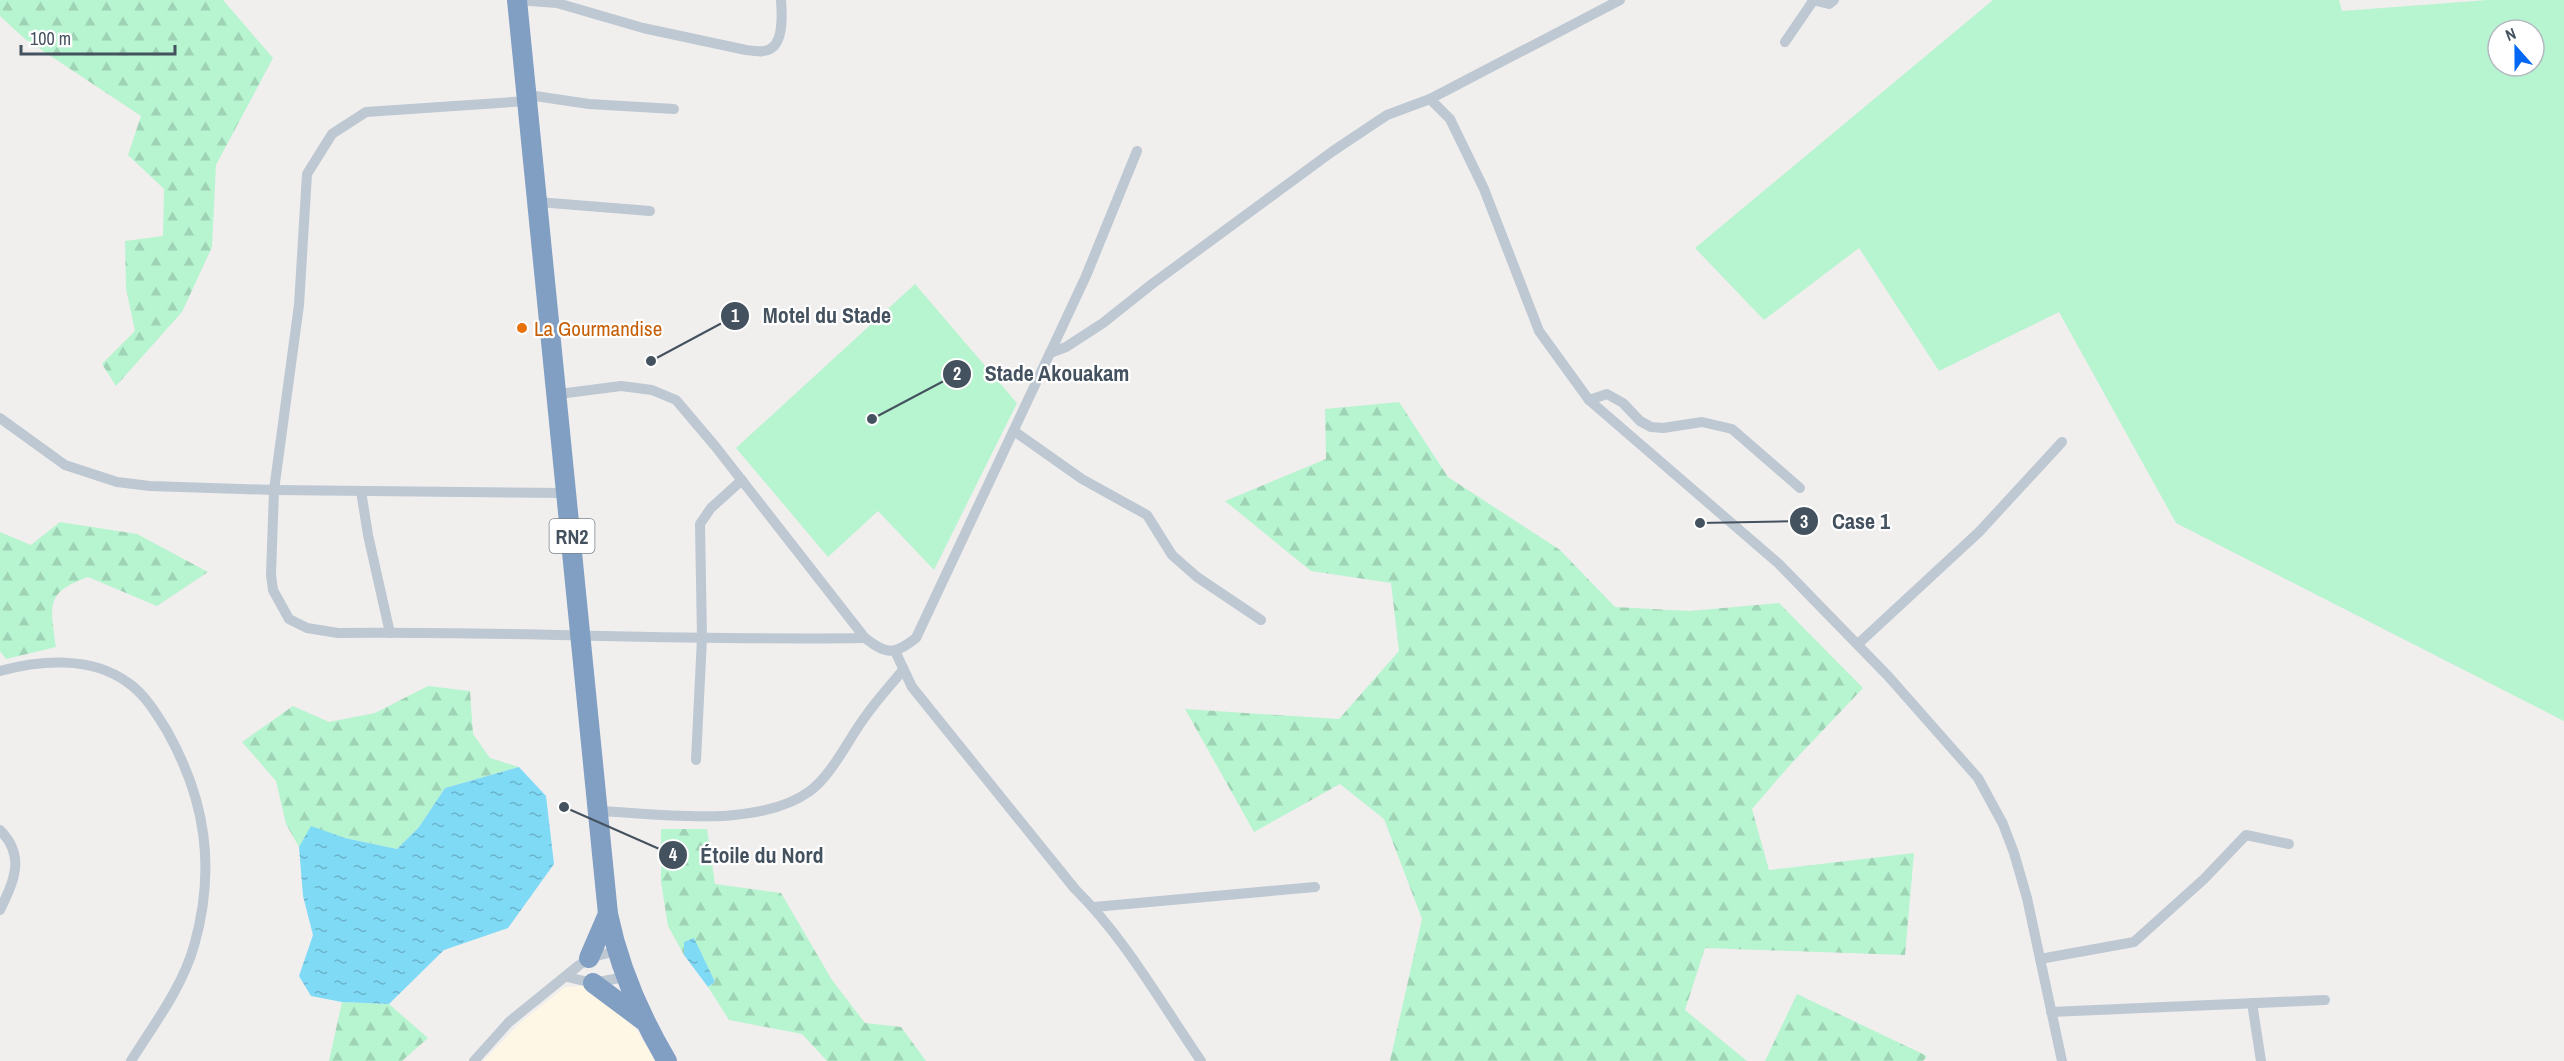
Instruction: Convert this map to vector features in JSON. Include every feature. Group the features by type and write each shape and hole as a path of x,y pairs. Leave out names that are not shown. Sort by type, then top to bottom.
{"highway":[{"name":"RN2","path":"517,0 559,394 566,493 582,635 608,914 616,951 625,977 644,1021 667,1061"},
{"path":"589,958 608,914"},
{"path":"593,983 644,1021"}],"street":[{"path":"517,0 557,3 643,28 746,50 762,51 770,50 777,44 782,20 781,0"},
{"path":"1050,353 1066,347 1103,323 1152,284 1378,121 1430,99 1620,0"},
{"path":"1785,42 1813,1 1829,4 1834,0"},
{"path":"674,109 528,98 366,112 332,134 307,174 299,305 274,490 271,575 273,591 289,619 307,628 338,633 865,638"},
{"path":"1430,99 1450,118 1484,189 1539,331 1589,400 1779,564 1858,644 1978,778 2014,853 2027,898 2062,1061"},
{"path":"559,394 621,386 652,390 676,400 742,480 865,638 881,650 895,651 916,638 1086,276 1137,151"},
{"path":"538,202 650,210"},
{"path":"1589,400 1607,393 1623,404 1640,421 1651,427 1663,428 1702,422 1732,429 1800,488"},
{"path":"0,418 65,465 117,482 150,486 274,490 566,493"},
{"path":"1014,431 1082,479 1147,515 1172,555 1214,589 1261,620"},
{"path":"1858,644 1979,532 2062,442"},
{"path":"696,760 702,638 700,524 711,508 742,480"},
{"path":"361,491 368,536 390,633"},
{"path":"895,651 912,687 1075,889 1094,907 1201,1061"},
{"path":"0,671 25,664 51,662 100,670 128,682 140,692 159,719 185,768 195,795 204,832 206,884 194,944 186,971 131,1061"},
{"path":"599,811 745,815 792,801 811,790 825,775 866,714 903,670"},
{"path":"0,830 15,852 14,881 0,910"},
{"path":"2040,958 2134,942 2204,879 2246,835 2289,844"},
{"path":"1094,907 1316,887"},
{"path":"474,1061 509,1022 589,958 616,951"},
{"path":"567,977 593,983 625,977"},
{"path":"2051,1012 2325,1000"},
{"path":"2252,1003 2260,1061"}],"shaded area":[{"path":"582,986 609,1003 637,1030 655,1061 483,1061 520,1023 565,987"}],"green space":[{"path":"0,0 223,0 273,58 216,165 212,247 182,312 116,386 102,364 135,331 126,288 125,241 163,236 164,189 128,155 141,116 25,39 0,16"},
{"path":"1993,0 2339,0 2342,11 2488,0 2564,0 2564,721 2176,523 2059,312 1939,371 1859,248 1764,320 1695,248"},
{"path":"915,284 1017,403 934,570 878,511 828,557 736,448"},
{"path":"1399,402 1448,477 1560,550 1615,607 1690,611 1779,603 1863,688 1752,809 1769,870 1914,853 1905,955 1705,948 1685,1010 1747,1061 1390,1061 1422,919 1384,819 1340,784 1254,832 1185,709 1339,719 1399,651 1391,583 1311,571 1225,501 1326,459 1325,409"},
{"path":"60,522 137,534 208,572 157,606 88,577 74,583 57,595 54,602 52,611 56,647 6,659 0,651 0,532 31,545"},
{"path":"428,686 470,691 473,734 490,758 519,767 445,788 419,827 397,849 345,838 311,827 299,847 286,824 276,781 242,742 293,706 329,722 375,713"},
{"path":"661,829 707,829 715,884 781,893 832,980 865,1023 901,1027 926,1061 827,1061 802,1034 729,1020 708,987 715,982 694,939 684,942 684,955 668,926 661,882"},
{"path":"1797,994 1927,1056 1923,1061 1765,1061"},
{"path":"342,1002 389,1004 428,1038 402,1061 329,1061"}],"water":[{"path":"519,767 546,796 554,864 508,928 444,950 389,1004 342,1002 311,996 299,976 313,935 303,896 299,847 311,826 345,838 397,849 419,827 445,788"},
{"path":"694,938 715,982 708,987 684,955 684,942"}],"place":[{"name":"La Gourmandise","path":"522,328"},
{"name":"Motel du Stade","path":"651,361"},
{"name":"Stade Akouakam","path":"872,419"},
{"name":"Case 1","path":"1700,523"},
{"name":"Étoile du Nord","path":"564,807"}]}
